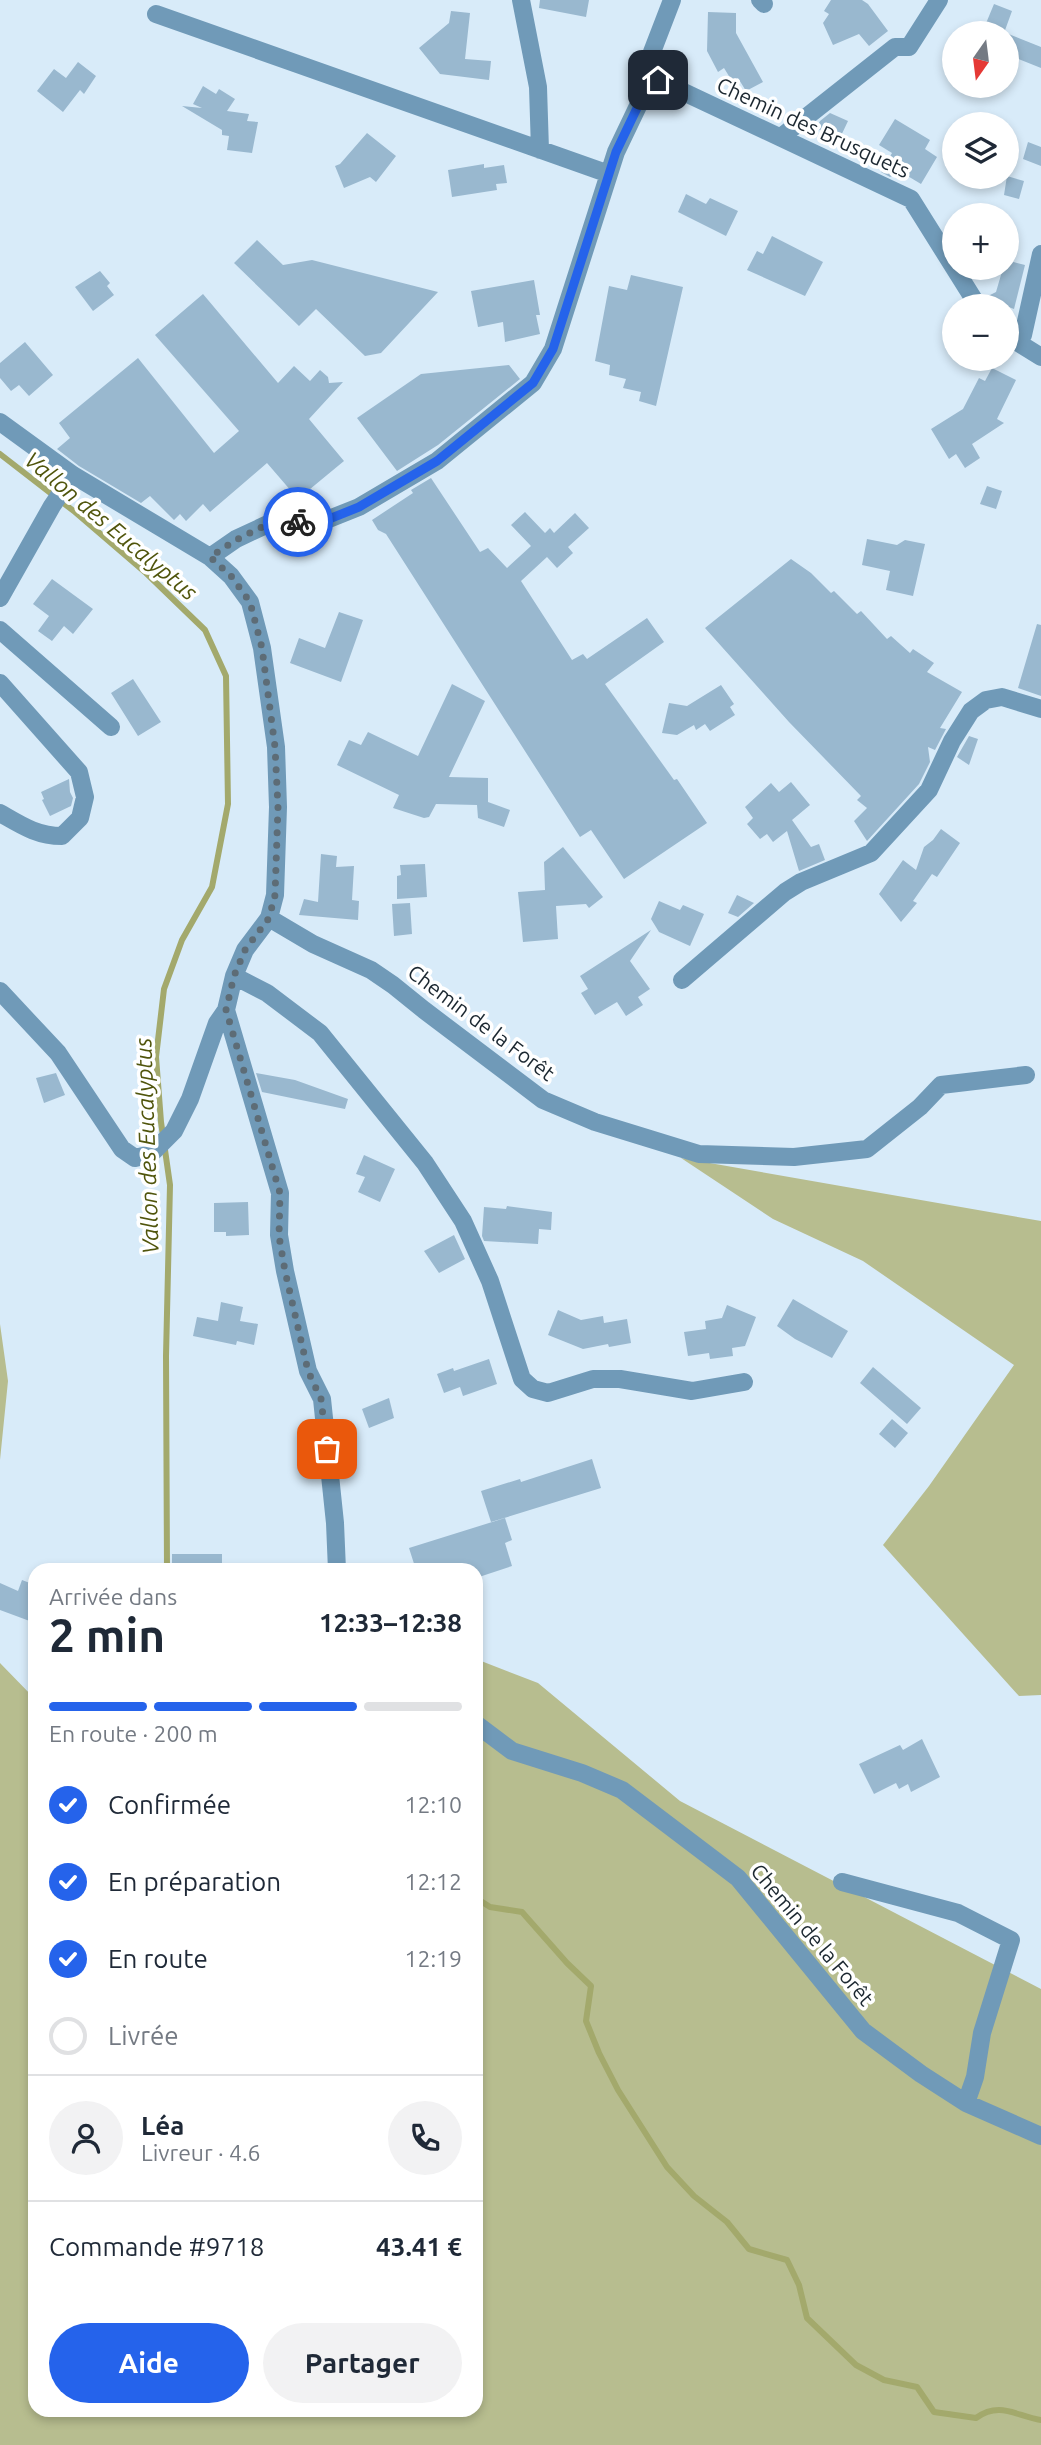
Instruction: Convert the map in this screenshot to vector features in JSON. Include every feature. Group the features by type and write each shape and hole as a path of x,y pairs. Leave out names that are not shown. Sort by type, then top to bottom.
{"street":[{"path":"522,0 538,87 540,150"},
{"path":"210,557 268,524 329,519 359,507 437,461 533,383 553,349 616,152 638,106 658,80 652,52 672,0"},
{"path":"781,137 895,47 909,47 939,0"},
{"path":"156,15 609,174"},
{"name":"Chemin des Brusquets","path":"658,80 911,198 971,294"},
{"path":"1019,336 1023,335 1041,254"},
{"path":"1019,343 1041,357"},
{"path":"0,422 73,475 210,557 231,576 250,602 262,648 275,747 278,807 275,895 269,918 245,950 234,976 226,1010 217,1023 190,1099 174,1131 151,1154 135,1158 121,1149 58,1053 0,992"},
{"path":"0,597 73,475"},
{"path":"0,630 111,727"},
{"path":"0,683 79,772 85,797 80,818 62,836 46,836 28,830 0,813"},
{"path":"682,980 785,892 871,853 929,790 952,741 971,711 986,700 1002,697 1041,709"},
{"name":"Chemin de la Forêt","path":"269,918 313,944 371,970 394,985 543,1100 596,1122 699,1154 794,1157 867,1149 920,1107 941,1085 1026,1075"},
{"path":"234,976 267,993 320,1033 425,1163 463,1221 490,1281 522,1379 533,1389 548,1393 593,1379 620,1379 692,1391 744,1382"},
{"path":"226,1010 280,1193 279,1236 308,1371 321,1399 335,1523 337,1563"},
{"name":"Chemin de la Forêt","path":"483,1729 512,1751 582,1773 622,1790 738,1878 863,2031 966,2103 1041,2136"},
{"path":"842,1882 958,1913 1011,1940 982,2033 975,2077 966,2103"}],"green space":[{"path":"681,1158 1041,1221 1041,1695 1019,1696 883,1545 929,1486 1014,1365 863,1261 773,1219"},
{"path":"0,1324 8,1381 0,1460"},
{"path":"483,1662 538,1683 680,1801 1041,1989 1041,2445 0,2445 0,1663 28,1692 28,2417 483,2417"}],"building":[{"path":"540,0 589,0 586,17 539,8"},
{"path":"831,0 862,0 888,31 869,46 859,34 833,45 823,23 829,14 824,11"},
{"path":"994,4 1012,11 1008,21 987,21"},
{"path":"451,11 470,13 465,59 491,61 489,80 440,74 419,48 449,23"},
{"path":"708,12 736,13 736,33 763,82 746,91 738,78 732,81 724,68 718,72 707,51"},
{"path":"1019,38 1041,47 1041,68 1019,59"},
{"path":"78,62 96,76 84,94 80,90 63,112 37,91 54,69 66,78"},
{"path":"203,86 216,94 219,89 235,99 227,111 249,114 247,121 258,122 252,153 227,150 229,136 222,135 222,130 182,106 202,108 193,104"},
{"path":"830,113 848,121 839,140 816,128"},
{"path":"895,119 930,140 925,149 937,157 921,184 901,172 890,177 881,172 892,153 879,145"},
{"path":"367,133 396,156 376,182 370,177 344,188 335,166 340,164"},
{"path":"1028,142 1041,147 1041,166 1023,159"},
{"path":"484,164 484,168 504,165 507,183 496,184 497,190 452,197 448,170"},
{"path":"1019,180 1024,181 1019,199 1004,195 1005,189 1019,189"},
{"path":"686,194 706,204 710,198 738,211 726,236 678,212"},
{"path":"772,236 823,262 805,296 747,270 757,251 763,254"},
{"path":"257,240 283,265 312,260 438,292 381,353 365,356 316,309 299,326 234,263"},
{"path":"1019,263 1025,265 1018,294 992,294 996,292 1000,280 1019,280"},
{"path":"100,271 110,283 107,286 114,295 93,311 75,287"},
{"path":"631,275 683,287 656,406 639,401 641,392 623,388 626,379 609,375 610,365 595,361 609,286 627,290"},
{"path":"534,280 540,334 505,342 503,322 478,327 471,291"},
{"path":"203,294 278,383 294,366 310,381 320,370 328,377 329,383 343,382 309,419 344,461 298,499 267,463 210,512 203,504 186,521 180,514 174,520 150,496 141,503 79,466 57,449 70,438 59,423 138,358 214,453 239,431 155,335"},
{"path":"25,342 53,375 29,396 19,385 11,391 0,378 0,363"},
{"path":"509,365 520,379 438,445 397,471 357,418 421,374"},
{"path":"990,371 998,371 1016,380 997,419 1004,423 972,444 980,458 965,468 956,454 949,459 931,429 963,409 979,378 985,381"},
{"path":"431,478 480,552 488,548 507,568 531,546 511,525 525,512 545,533 550,528 554,533 575,513 589,528 568,547 573,553 557,568 547,557 521,581 572,660 583,654 587,659 647,618 664,642 605,684 707,823 624,879 591,830 580,837 386,534 378,530 372,520"},
{"path":"987,486 1002,491 996,509 980,504"},
{"path":"867,539 897,545 905,540 925,544 913,596 886,590 890,571 862,565"},
{"path":"791,559 811,573 831,593 834,591 857,614 861,611 887,639 891,636 910,653 913,649 934,663 927,672 962,692 940,728 946,729 935,750 928,747 930,762 919,784 867,841 854,821 867,808 857,800 861,796 789,722 705,628"},
{"path":"52,579 93,609 73,634 64,626 52,641 38,631 49,616 33,604"},
{"path":"339,612 363,620 341,682 290,663 299,638 325,648"},
{"path":"1037,624 1041,625 1041,696 1018,688"},
{"path":"133,679 161,722 138,736 111,693"},
{"path":"452,684 485,701 449,777 488,778 488,802 510,810 504,827 478,818 477,805 436,804 429,817 424,818 393,808 399,795 337,765 349,740 361,745 368,732 418,756"},
{"path":"721,685 734,704 730,707 735,715 710,731 705,724 696,730 694,725 677,735 662,733 669,703 687,706"},
{"path":"969,736 978,739 969,765 957,757"},
{"path":"69,779 73,798 71,806 50,816 41,792"},
{"path":"791,782 810,805 792,820 811,847 819,844 825,860 799,871 787,831 773,842 767,834 760,839 747,824 753,818 745,807 771,783 779,792"},
{"path":"941,829 960,843 937,877 932,874 913,901 917,903 901,922 879,894 903,860 916,870 924,847"},
{"path":"563,847 603,897 589,908 586,904 556,906 558,939 523,942 518,892 545,890 544,862"},
{"path":"321,854 337,856 336,867 354,866 352,900 359,901 358,920 299,915 304,899 318,902"},
{"path":"425,864 427,897 397,899 400,865"},
{"path":"737,895 754,903 738,917 728,913"},
{"path":"659,901 680,910 683,905 704,914 690,946 659,932 651,919"},
{"path":"410,903 412,934 394,936 392,904"},
{"path":"651,930 630,961 650,989 638,997 643,1005 626,1016 617,1002 595,1015 581,993 588,989 580,976"},
{"path":"56,1073 65,1095 44,1103 36,1078"},
{"path":"256,1073 295,1080 348,1099 345,1109 262,1092"},
{"path":"364,1155 395,1169 380,1202 358,1192 365,1177 356,1174"},
{"path":"248,1202 249,1235 226,1236 226,1232 214,1232 214,1203"},
{"path":"507,1206 552,1212 551,1230 539,1229 538,1244 484,1241 484,1207 506,1209"},
{"path":"454,1235 465,1259 439,1273 424,1251"},
{"path":"793,1299 848,1331 832,1358 795,1339 777,1326"},
{"path":"221,1302 243,1307 240,1321 258,1324 254,1345 237,1341 236,1345 193,1336 197,1317 218,1321"},
{"path":"727,1305 756,1317 745,1346 732,1348 733,1356 710,1359 709,1353 688,1356 684,1332 706,1329 705,1321 722,1318"},
{"path":"558,1310 581,1320 603,1316 604,1323 627,1319 631,1343 583,1349 548,1335"},
{"path":"489,1359 497,1384 463,1396 460,1387 444,1393 437,1374"},
{"path":"873,1367 921,1408 907,1424 860,1383"},
{"path":"389,1398 394,1418 369,1428 362,1409"},
{"path":"892,1419 908,1433 895,1448 879,1434"},
{"path":"592,1459 601,1488 491,1522 481,1491 520,1479 521,1482"},
{"path":"505,1518 512,1540 505,1543 512,1566 483,1576 483,1563 414,1563 409,1548"},
{"path":"172,1554 222,1554 222,1563 172,1563"},
{"path":"22,1580 28,1582 28,1620 0,1610 0,1583 18,1591"},
{"path":"922,1739 940,1777 911,1792 908,1784 899,1789 896,1783 874,1794 859,1764 900,1745 903,1750"}],"waterway":[{"name":"Vallon des Eucalyptus","path":"0,454 75,512 146,573 205,630 226,676 228,804 212,887 182,940 164,989 156,1057 170,1185 166,1356 167,1563"},
{"name":"Vallon des Eucalyptus","path":"483,1902 490,1907 522,1912 591,1986 586,2021 599,2053 618,2090 667,2167 694,2196 727,2222 749,2249 787,2260 799,2285 807,2318 856,2365 884,2380 917,2387 934,2412 976,2418 1001,2410 1041,2420"}],"way so far":[{"path":"298,522 268,524 210,557 231,576 250,602 262,648 275,747 278,807 275,895 269,918 245,950 234,976 226,1010 280,1193 279,1236 285,1271 308,1371 321,1399 327,1449"}],"route":[{"path":"298,522 329,519 359,507 437,461 533,383 553,349 616,152 638,106 658,80"}]}
